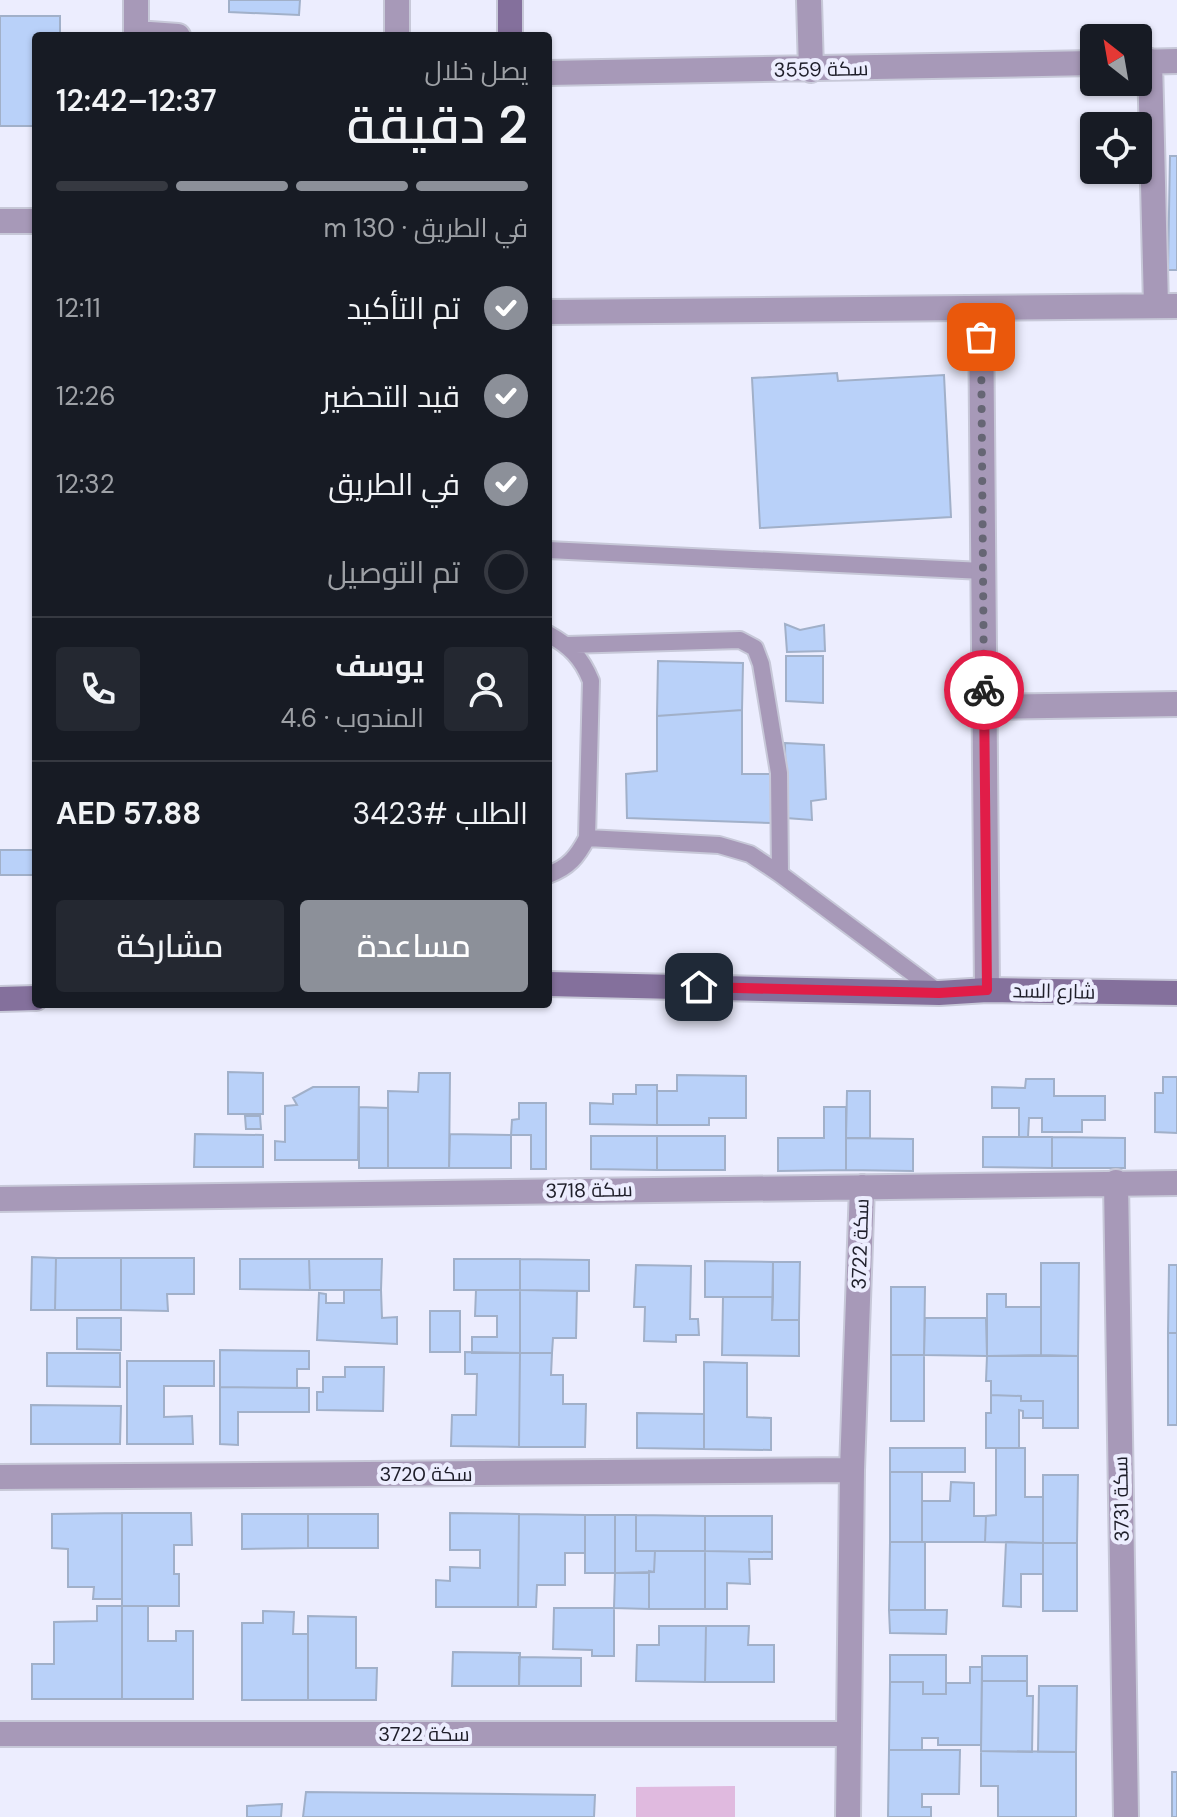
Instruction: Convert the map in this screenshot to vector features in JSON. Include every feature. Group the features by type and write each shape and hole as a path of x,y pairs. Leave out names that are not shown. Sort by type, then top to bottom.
{"street":[{"path":"136,0 136,32"},
{"path":"397,0 397,32"},
{"path":"510,0 510,32"},
{"path":"809,0 811,70"},
{"path":"1152,61 1177,61"},
{"name":"سكة 3559","path":"552,73 1080,63"},
{"path":"552,312 1166,306 1147,96"},
{"path":"0,221 32,221"},
{"path":"981,308 987,990"},
{"path":"984,707 1177,704"},
{"name":"شارع السد","path":"552,984 939,993 987,990 1177,993"},
{"path":"0,999 32,998"},
{"name":"سكة 3731","path":"1116,1182 1126,1817"},
{"name":"سكة 3718","path":"0,1199 1177,1183"},
{"name":"سكة 3722","path":"848,1817 852,1470 862,1187"},
{"name":"سكة 3720","path":"0,1477 852,1470"},
{"name":"سكة 3722","path":"0,1734 848,1734"}],"lane":[{"path":"552,550 983,571"},
{"path":"552,636 567,645 584,664 591,681 587,838 577,857 552,873"},
{"path":"567,645 740,640 755,648 761,664 779,773 780,874"},
{"path":"587,838 719,845 750,854 939,993"}],"shaded area":[{"path":"735,1786 735,1817 636,1817 636,1787"}],"building":[{"path":"229,0 300,0 299,15 229,12"},
{"path":"0,16 60,16 60,32 32,32 32,126 0,126"},
{"path":"1170,156 1177,156 1177,270 1168,270"},
{"path":"837,373 838,381 944,375 951,517 760,528 752,378"},
{"path":"785,624 800,630 824,625 825,651 787,652"},
{"path":"786,656 823,656 823,703 786,701"},
{"path":"658,661 743,663 742,710 657,716"},
{"path":"742,710 742,774 771,774 771,823 627,818 626,774 657,771 657,716"},
{"path":"785,743 824,745 826,799 811,801 812,820 786,818"},
{"path":"0,850 32,850 32,875 0,875"},
{"path":"228,1072 263,1073 263,1114 228,1114"},
{"path":"419,1073 450,1073 449,1168 388,1168 388,1091 418,1092"},
{"path":"677,1075 746,1076 746,1118 709,1118 709,1125 657,1125 657,1091 677,1091"},
{"path":"1163,1077 1177,1077 1177,1133 1155,1132 1155,1093 1163,1093"},
{"path":"1026,1079 1054,1079 1054,1096 1105,1096 1105,1120 1082,1120 1082,1132 1042,1132 1042,1118 1029,1118 1028,1137 1019,1137 1019,1108 992,1108 992,1087 1025,1088"},
{"path":"636,1085 657,1085 657,1125 590,1124 590,1103 613,1104 613,1094 636,1094"},
{"path":"313,1087 359,1087 358,1160 275,1160 275,1141 285,1142 285,1106 297,1105 293,1098"},
{"path":"847,1091 870,1091 870,1138 846,1138"},
{"path":"519,1103 546,1103 546,1169 531,1169 531,1135 511,1135 512,1120 519,1119"},
{"path":"359,1107 388,1108 388,1168 359,1168"},
{"path":"824,1107 846,1107 846,1170 778,1171 778,1138 824,1138"},
{"path":"245,1116 260,1116 261,1129 246,1129"},
{"path":"195,1134 263,1135 263,1167 194,1167"},
{"path":"450,1134 511,1135 511,1168 449,1168"},
{"path":"591,1136 657,1136 657,1170 591,1169"},
{"path":"657,1136 725,1136 725,1170 657,1170"},
{"path":"983,1137 1052,1137 1052,1168 983,1167"},
{"path":"1052,1137 1125,1138 1125,1168 1052,1168"},
{"path":"846,1138 913,1139 913,1171 846,1170"},
{"path":"32,1257 56,1258 55,1310 31,1310"},
{"path":"56,1258 121,1258 121,1310 55,1310"},
{"path":"121,1258 194,1258 194,1294 167,1294 168,1311 121,1310"},
{"path":"240,1259 309,1259 310,1290 240,1289"},
{"path":"309,1259 382,1259 381,1290 310,1290"},
{"path":"454,1259 520,1259 520,1290 454,1290"},
{"path":"520,1259 589,1260 589,1291 520,1290"},
{"path":"705,1261 773,1262 773,1297 705,1297"},
{"path":"773,1262 800,1262 799,1320 772,1320"},
{"path":"1041,1263 1079,1263 1078,1356 1041,1355"},
{"path":"636,1265 691,1266 690,1319 698,1319 699,1335 676,1335 676,1342 644,1341 645,1307 634,1307"},
{"path":"1169,1265 1177,1265 1177,1333 1168,1333"},
{"path":"891,1287 925,1287 924,1355 891,1355"},
{"path":"344,1290 381,1290 382,1318 397,1317 397,1344 317,1340 319,1293 326,1294 326,1303 344,1303"},
{"path":"476,1290 520,1290 520,1353 472,1353 472,1337 497,1337 497,1316 475,1316"},
{"path":"520,1290 577,1291 576,1338 553,1338 552,1353 520,1353"},
{"path":"987,1294 1006,1294 1006,1307 1041,1307 1041,1355 987,1356"},
{"path":"723,1297 773,1297 772,1320 799,1320 799,1356 722,1355"},
{"path":"430,1311 460,1311 460,1352 430,1352"},
{"path":"77,1318 121,1318 121,1350 77,1349"},
{"path":"925,1318 986,1318 987,1356 924,1355"},
{"path":"1168,1333 1177,1333 1177,1425 1168,1425"},
{"path":"220,1350 309,1351 309,1369 297,1369 297,1388 220,1387"},
{"path":"465,1352 520,1353 519,1447 451,1446 452,1415 476,1415 477,1374 465,1374"},
{"path":"47,1353 120,1353 120,1387 47,1386"},
{"path":"520,1353 552,1353 551,1375 563,1375 563,1404 586,1404 585,1447 519,1447"},
{"path":"891,1355 924,1355 924,1421 891,1421"},
{"path":"987,1356 1078,1356 1078,1428 1043,1428 1043,1401 1021,1401 1021,1396 991,1395 991,1381 986,1381"},
{"path":"127,1361 214,1361 214,1386 164,1386 164,1417 192,1416 193,1444 127,1444"},
{"path":"704,1362 747,1363 747,1417 771,1418 771,1450 704,1449"},
{"path":"345,1367 384,1367 383,1411 317,1410 317,1392 323,1392 323,1377 345,1377"},
{"path":"220,1387 309,1388 309,1412 238,1412 238,1445 220,1444"},
{"path":"991,1395 1021,1396 1021,1401 1043,1401 1043,1418 1023,1418 1023,1411 1019,1410 1019,1448 986,1448 986,1413 991,1413"},
{"path":"31,1405 121,1406 120,1444 31,1444"},
{"path":"637,1413 704,1414 704,1449 637,1448"},
{"path":"890,1448 965,1448 965,1472 890,1472"},
{"path":"996,1448 1025,1448 1025,1497 1043,1497 1043,1543 985,1542 986,1516 996,1515"},
{"path":"890,1472 922,1472 922,1542 890,1542"},
{"path":"1043,1475 1078,1475 1077,1543 1043,1543"},
{"path":"951,1482 974,1483 974,1516 986,1516 985,1542 922,1542 922,1501 950,1501"},
{"path":"122,1513 122,1599 93,1599 94,1587 68,1587 68,1549 52,1548 52,1514"},
{"path":"122,1513 191,1513 192,1545 174,1545 174,1574 179,1574 179,1606 122,1606"},
{"path":"450,1513 519,1514 518,1607 436,1607 436,1580 450,1581 450,1567 480,1568 480,1550 450,1550"},
{"path":"242,1514 308,1514 308,1548 242,1549"},
{"path":"308,1514 378,1514 378,1548 308,1548"},
{"path":"519,1514 585,1515 585,1553 565,1553 565,1585 537,1585 536,1607 518,1607"},
{"path":"585,1515 615,1515 615,1573 585,1573"},
{"path":"615,1515 636,1515 636,1551 655,1551 654,1572 615,1573"},
{"path":"636,1515 705,1516 705,1551 636,1551"},
{"path":"705,1516 772,1516 772,1552 705,1551"},
{"path":"890,1542 925,1542 925,1610 889,1610"},
{"path":"1006,1542 1043,1543 1043,1574 1021,1574 1021,1607 1003,1606"},
{"path":"1043,1543 1077,1543 1077,1611 1043,1611"},
{"path":"655,1551 705,1551 705,1609 649,1609 649,1571 654,1572"},
{"path":"705,1551 772,1552 772,1559 749,1559 750,1584 727,1583 727,1609 705,1609"},
{"path":"615,1573 649,1573 649,1609 614,1608"},
{"path":"97,1606 122,1606 122,1699 32,1699 32,1664 54,1664 54,1622 97,1621"},
{"path":"122,1606 148,1606 148,1641 176,1641 176,1631 193,1631 193,1699 122,1699"},
{"path":"554,1608 614,1608 614,1656 592,1656 592,1650 553,1649"},
{"path":"889,1610 947,1610 946,1634 890,1633"},
{"path":"263,1611 294,1612 293,1634 308,1634 308,1700 242,1700 242,1623 263,1623"},
{"path":"308,1616 356,1617 356,1668 377,1668 376,1700 308,1700"},
{"path":"659,1626 706,1626 705,1682 636,1681 637,1645 659,1645"},
{"path":"706,1626 749,1626 748,1645 774,1645 774,1682 705,1682"},
{"path":"453,1652 520,1653 519,1686 452,1686"},
{"path":"890,1655 946,1655 946,1694 923,1694 923,1682 890,1682"},
{"path":"982,1656 1027,1656 1027,1681 982,1681"},
{"path":"519,1657 581,1658 581,1686 519,1686"},
{"path":"970,1667 982,1667 981,1745 938,1745 938,1738 922,1738 922,1750 889,1750 890,1682 923,1682 923,1694 946,1694 946,1683 970,1683"},
{"path":"982,1681 1027,1681 1027,1696 1033,1696 1032,1752 981,1751"},
{"path":"1039,1686 1077,1686 1076,1752 1038,1752"},
{"path":"889,1750 960,1750 959,1794 922,1794 922,1807 931,1807 931,1817 888,1817"},
{"path":"981,1751 1076,1752 1076,1817 998,1817 998,1786 981,1786"},
{"path":"1172,1772 1177,1772 1177,1817 1172,1817"},
{"path":"306,1792 595,1795 594,1817 303,1817"},
{"path":"282,1804 281,1817 247,1817 247,1806"}],"way so far":[{"path":"981,337 984,690"}],"route":[{"path":"699,987 939,993 987,990 984,690"}]}
